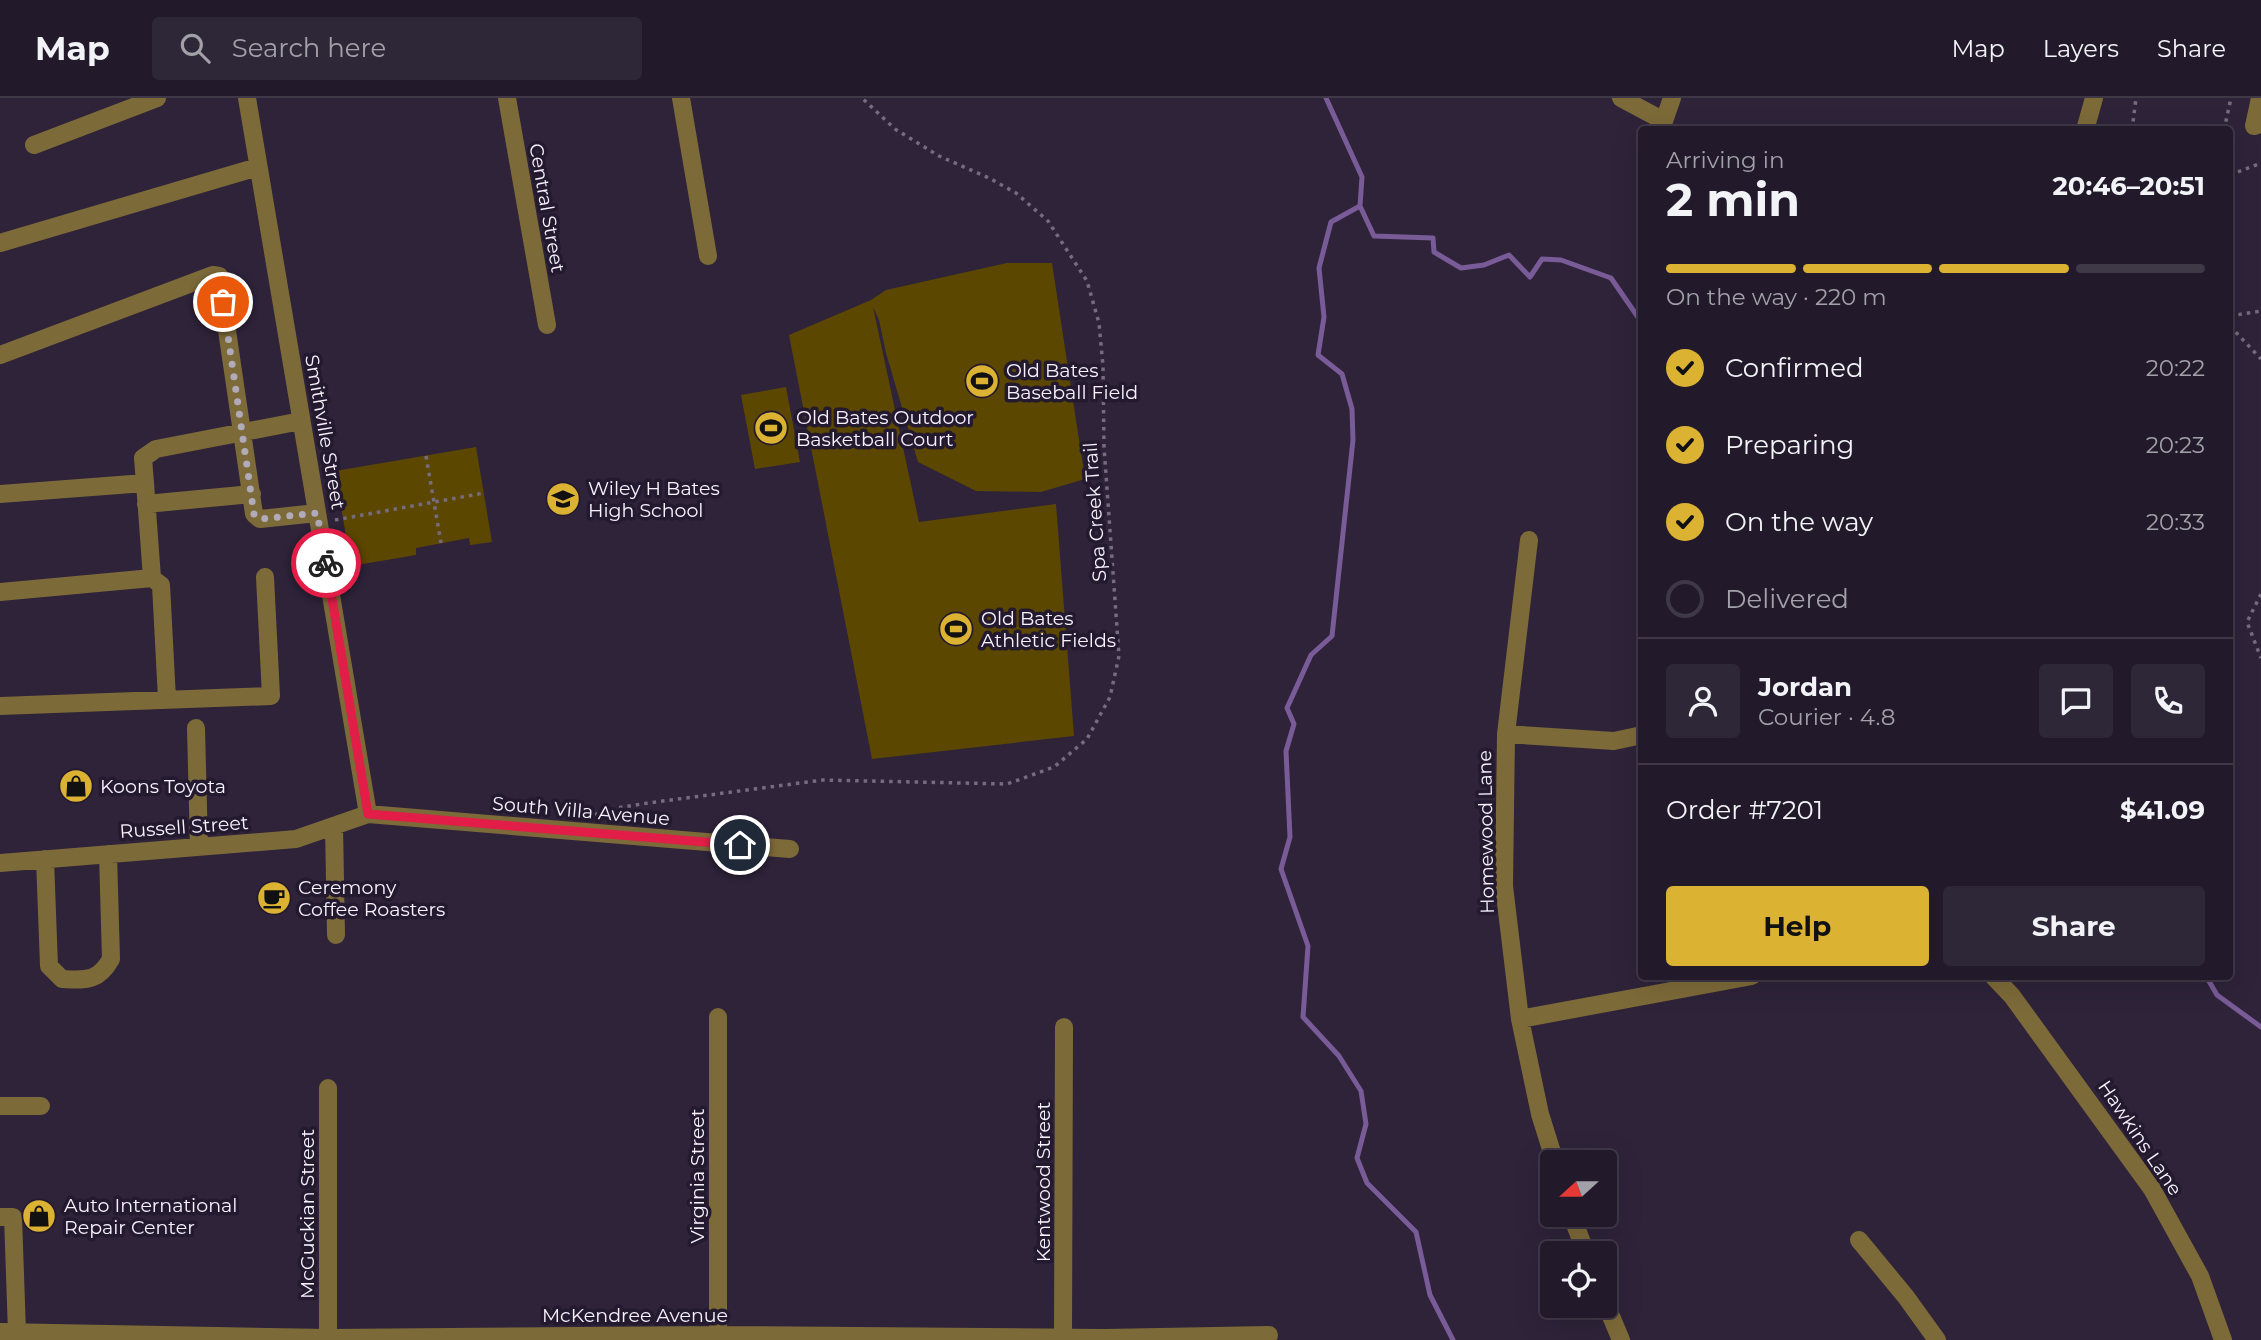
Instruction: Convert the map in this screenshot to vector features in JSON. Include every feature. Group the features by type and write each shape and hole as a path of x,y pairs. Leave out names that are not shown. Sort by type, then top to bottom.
{"street":[{"name":"Smithville Street","path":"247,98 368,814"},
{"name":"Central Street","path":"506,98 547,325"},
{"path":"681,98 708,256"},
{"path":"1621,98 1664,121 1672,98"},
{"path":"2084,126 2094,98"},
{"path":"2260,98 2254,126 2261,124"},
{"path":"34,145 148,100"},
{"path":"0,243 258,167"},
{"path":"0,355 213,275 219,276 254,514 260,519 318,518"},
{"path":"152,578 142,458 156,449 301,422"},
{"path":"0,495 145,483"},
{"path":"146,504 252,494"},
{"name":"Homewood Lane","path":"1529,540 1506,734 1504,886 1520,1019 1540,1114 1551,1150"},
{"path":"0,706 271,696 265,577"},
{"path":"0,592 152,578 161,585 167,699"},
{"path":"196,728 199,847"},
{"path":"1506,734 1614,741 1638,736"},
{"name":"Russell Street","path":"0,863 296,839 368,814"},
{"name":"South Villa Avenue","path":"368,814 790,849"},
{"path":"334,826 336,934"},
{"path":"45,859 49,966 62,979 89,979 103,973 111,959 108,854"},
{"path":"1520,1019 1730,980"},
{"name":"Hawkins Lane","path":"1997,980 2012,996 2152,1189 2200,1276 2223,1340"},
{"name":"Virginia Street","path":"718,1017 718,1335"},
{"name":"Kentwood Street","path":"1063,1338 1064,1027"},
{"name":"McGuckian Street","path":"328,1088 328,1339"},
{"path":"0,1106 41,1106"},
{"path":"0,1217 13,1217 8,1280 9,1332"},
{"path":"1859,1240 1937,1340"},
{"path":"1612,1318 1621,1340"},
{"name":"McKendree Avenue","path":"9,1332 328,1339 718,1335 1105,1339 1269,1335"}],"path":[{"name":"Spa Creek Trail","path":"594,816 604,810 648,803 822,780 1007,784 1054,767 1087,739 1111,697 1119,656 1104,447 1103,366 1099,323 1087,281 1048,221 1016,193 939,156 895,128 862,98"},
{"path":"2132,126 2136,98"},
{"path":"2225,126 2231,98"},
{"path":"2233,174 2261,163"},
{"path":"2233,316 2261,311"},
{"path":"2233,329 2261,359"},
{"path":"426,456 441,543"},
{"path":"318,518 484,493"},
{"path":"2261,594 2247,622 2261,658"}],"shaded area":[{"name":"Old Bates Athletic Fields","path":"1007,263 1052,263 1085,479 1041,492 976,491 918,462 879,320 873,307 919,522 1056,504 1074,736 872,759 789,335 871,300 886,290"},
{"name":"Old Bates Outdoor Basketball Court","path":"786,387 800,462 755,469 741,395"},
{"path":"476,447 492,542 470,545 469,538 416,548 416,555 351,566 335,471"}],"waterway":[{"path":"1326,98 1362,177 1360,206 1331,222 1319,268 1324,317 1318,355 1342,374 1352,409 1353,440 1332,636 1311,655 1287,708 1294,724 1286,751 1290,837 1281,869 1308,946 1303,1017 1339,1056 1361,1091 1366,1124 1357,1158 1367,1183 1416,1232 1430,1295 1453,1340"},
{"path":"1360,206 1374,236 1433,238 1434,252 1461,268 1484,265 1509,255 1530,277 1542,259 1561,260 1611,278 1638,317"},
{"path":"2208,980 2217,995 2261,1027"}],"way so far":[{"path":"223,302 254,514 260,519 317,513 326,563"}],"place":[{"name":"Old Bates Baseball Field","path":"982,381"},
{"name":"Old Bates Outdoor Basketball Court","path":"771,428"},
{"name":"Wiley H Bates High School","path":"563,499"},
{"name":"Old Bates Athletic Fields","path":"956,629"},
{"name":"Koons Toyota","path":"76,786"},
{"name":"Ceremony Coffee Roasters","path":"274,898"},
{"name":"Auto International Repair Center","path":"39,1216"}],"route":[{"path":"326,563 368,814 740,845"}]}
